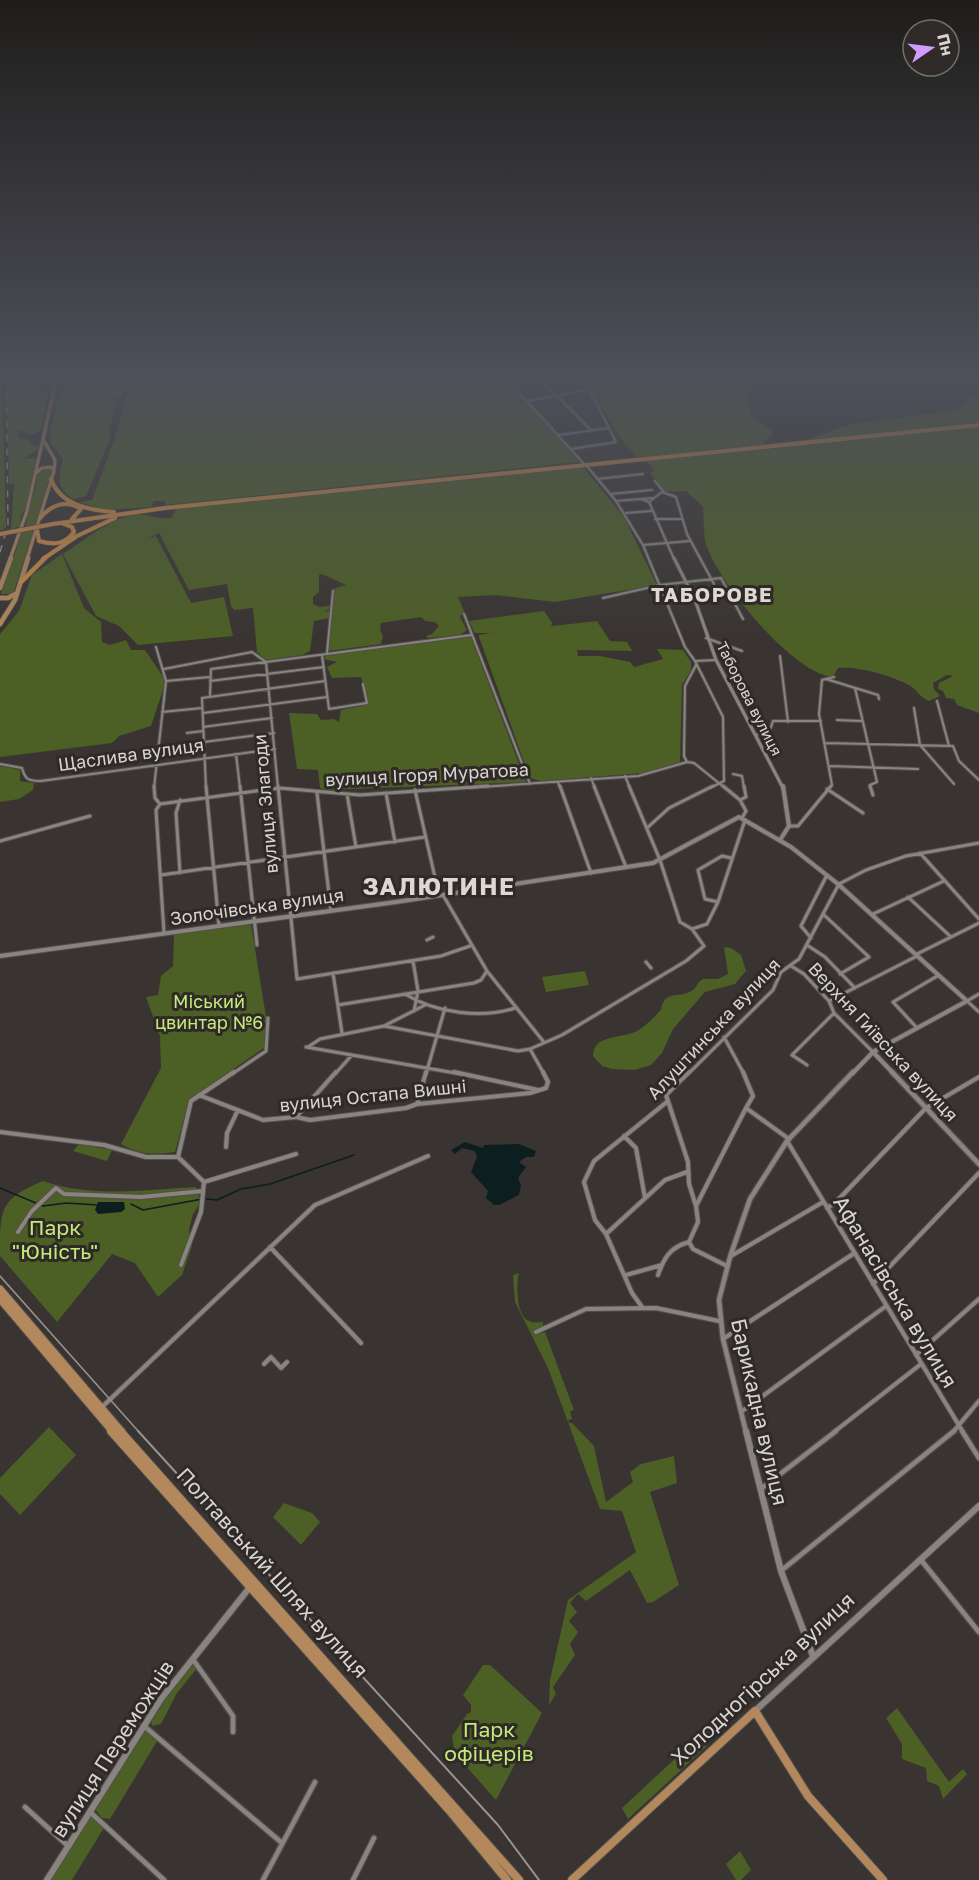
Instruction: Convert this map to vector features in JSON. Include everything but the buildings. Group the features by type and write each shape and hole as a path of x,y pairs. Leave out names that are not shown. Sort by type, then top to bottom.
{"highway":[{"path":"0,534 139,511 597,464"},
{"path":"51,479 58,493 76,503 106,512 139,511"},
{"path":"40,518 47,509 60,504 70,504 80,508 76,517 55,524"},
{"path":"21,582 37,563 84,533 109,520 139,511"},
{"path":"37,530 37,538 40,542 63,543 71,537 74,530 70,525 55,524"}],"main road":[{"path":"0,588 27,511 38,464"},
{"path":"0,624 12,609 18,592 55,464"},
{"path":"36,473 44,467 51,467 54,471"},
{"path":"0,598 8,598 18,592"},
{"name":"Полтавський Шлях вулиця","path":"0,1289 99,1410"},
{"name":"Полтавський Шлях вулиця","path":"0,1299 252,1584 507,1880"},
{"name":"Полтавський Шлях вулиця","path":"252,1584 519,1880"},
{"path":"755,1711 808,1796 883,1880"},
{"name":"Холодногірська вулиця","path":"572,1880 755,1711"}],"street":[{"path":"585,465 626,513 643,545 685,647 696,663 723,717 723,781 669,808 647,828"},
{"path":"597,479 643,474"},
{"path":"655,481 664,492 671,493 678,500 681,519 690,541 714,584"},
{"path":"610,494 652,490"},
{"path":"641,499 648,502 664,492"},
{"path":"616,501 656,498"},
{"name":"Таборова вулиця","path":"648,502 695,600 706,638 716,660 783,787 789,826"},
{"path":"626,513 651,511"},
{"path":"655,519 681,519"},
{"path":"643,545 690,541"},
{"path":"603,598 660,585 721,578 743,619"},
{"path":"327,653 333,591"},
{"path":"464,615 530,784"},
{"path":"210,695 211,669 472,635"},
{"path":"706,638 742,651"},
{"path":"156,647 166,681 153,792 160,804 156,810 164,933"},
{"path":"164,669 252,652 266,662"},
{"path":"321,656 329,709 367,703 363,684"},
{"path":"780,656 788,722"},
{"path":"696,663 716,660"},
{"name":"вулиця Злагоди","path":"266,662 297,979 333,973"},
{"path":"692,929 707,924 718,902 746,811 740,800 694,763 687,762 684,756 685,686 696,663"},
{"path":"166,681 324,668"},
{"path":"824,679 834,677"},
{"path":"824,679 878,696 879,699"},
{"path":"780,840 789,826 798,826 833,781 821,721 820,699 824,679"},
{"path":"219,926 206,798 202,698 210,695 325,681"},
{"path":"855,688 861,721 870,744 877,783 870,785 873,795"},
{"path":"203,713 327,697"},
{"path":"937,701 949,746"},
{"path":"162,712 202,708"},
{"path":"915,708 920,745 954,784"},
{"path":"187,733 272,718"},
{"path":"837,720 861,721"},
{"path":"756,735 770,730 773,721 821,721"},
{"path":"204,742 274,734"},
{"path":"824,743 953,746 959,761 979,780"},
{"name":"Щаслива вулиця","path":"0,764 25,769 24,777 29,781 275,749"},
{"path":"236,754 257,945"},
{"name":"вулиця Ігоря Муратова","path":"160,804 279,788 347,794 641,776 687,762"},
{"path":"829,766 918,769"},
{"path":"733,774 742,776 746,797 740,800"},
{"path":"530,1049 548,1082 546,1088 540,1091 428,1067 306,1047 320,1039 342,1033 392,1026 518,1051 530,1049 562,1035 703,950 703,943 692,929 680,922 660,860 625,776"},
{"path":"591,778 626,867"},
{"path":"558,782 591,873"},
{"path":"827,789 862,813"},
{"path":"415,790 441,895 487,971 543,1042"},
{"path":"386,792 395,842"},
{"path":"317,793 332,911"},
{"path":"347,794 356,847"},
{"path":"180,801 176,813 180,873"},
{"path":"0,841 90,816"},
{"name":"Золочівська вулиця","path":"0,956 332,911 626,867 660,860 735,818 744,818"},
{"path":"744,818 780,840 838,884 979,1012"},
{"path":"161,875 425,837"},
{"path":"838,884 857,874 920,853 960,843 979,843"},
{"path":"829,1001 979,921 920,853"},
{"path":"718,902 705,899 698,870 720,857 731,858"},
{"path":"811,938 801,926 827,875"},
{"path":"873,914 944,881"},
{"name":"Алуштинська вулиця","path":"642,1307 606,1234 589,1209 584,1182 594,1161 668,1101 666,1095 773,990 780,973 791,966 807,945 823,914 828,898 838,884"},
{"path":"908,897 950,936"},
{"path":"823,914 869,957 840,974"},
{"path":"427,940 432,937"},
{"path":"807,945 825,957 855,988"},
{"path":"342,1033 333,973 441,956 470,946"},
{"path":"413,961 418,992 414,1011"},
{"path":"646,962 651,968"},
{"name":"Верхня Гиївська вулиця","path":"791,966 804,974 829,1001 834,1013 979,1164"},
{"path":"338,1005 474,983 487,971"},
{"path":"917,1028 893,1002 939,975"},
{"path":"405,994 415,1002 445,1008 493,1014 515,1008"},
{"name":"Барикадна вулиця","path":"813,1656 781,1571 719,1321 719,1300 729,1257 750,1199 788,1140 873,1052 979,994"},
{"path":"392,1026 425,1005"},
{"path":"417,1104 445,1008"},
{"path":"807,1065 792,1055 834,1013"},
{"path":"178,1156 191,1101 266,1051 268,1018"},
{"path":"696,1206 753,1096 752,1089 724,1037"},
{"path":"296,1117 352,1055"},
{"path":"827,1208 835,1203 926,1108 979,1077"},
{"name":"вулиця Остапа Вишні","path":"200,1095 271,1121 296,1117 310,1120 406,1108 417,1104 540,1091"},
{"path":"668,1101 685,1151 687,1172 696,1206 698,1222 690,1242 693,1249 727,1266"},
{"name":"Афанасівська вулиця","path":"746,1108 788,1140 854,1254 979,1458"},
{"path":"226,1147 227,1133 238,1110"},
{"path":"0,1132 104,1145 146,1157 178,1156 204,1182"},
{"path":"624,1136 633,1142 638,1153 645,1198"},
{"path":"204,1182 296,1154"},
{"path":"99,1410 315,1205 428,1156"},
{"path":"606,1234 633,1213 645,1198 673,1175 687,1172"},
{"path":"873,1284 979,1173"},
{"path":"181,1265 201,1212 204,1182"},
{"path":"18,1232 37,1206 56,1188 64,1194 141,1197 203,1191"},
{"path":"729,1257 823,1202"},
{"path":"658,1275 665,1253 676,1245 690,1242"},
{"path":"270,1247 361,1343"},
{"path":"723,1339 854,1254"},
{"path":"625,1275 662,1265"},
{"path":"916,1355 979,1299"},
{"path":"741,1412 886,1306"},
{"path":"536,1332 585,1309 642,1307 719,1321"},
{"path":"264,1364 271,1357 280,1368 287,1362"},
{"path":"760,1489 921,1364"},
{"path":"781,1571 959,1426 979,1401"},
{"name":"Холодногірська вулиця","path":"755,1711 979,1506"},
{"path":"920,1558 978,1630"},
{"name":"вулиця Переможців","path":"47,1880 161,1699 252,1584"},
{"path":"193,1659 233,1716 232,1732"},
{"path":"144,1726 282,1843"},
{"path":"263,1880 315,1782"},
{"path":"25,1807 68,1846"},
{"path":"90,1812 164,1880"},
{"path":"353,1880 374,1838"}],"green space":[{"path":"0,464 4,464 6,528 0,531"},
{"path":"8,464 36,464 20,526 11,530 14,484 9,484"},
{"path":"62,464 100,464 86,496 73,499 67,495 61,486"},
{"path":"105,464 562,464 166,505 164,501 153,501 152,507 105,510 79,502 92,500"},
{"path":"649,464 979,464 979,713 957,705 954,699 946,698 943,691 938,689 939,683 953,676 947,675 933,683 934,689 940,696 929,701 907,684 891,677 855,668 838,668 833,677 817,672 798,660 759,623 740,602 725,580 706,544 703,507 686,491 665,492 650,473 654,471"},
{"path":"49,467 52,469 36,525 25,527 39,472"},
{"path":"583,467 624,517 657,585 555,602 496,595 458,597 464,611 460,617 467,630 460,635 428,638 426,636 432,634 439,626 421,617 381,623 380,630 383,636 381,644 328,651 333,589 346,585 322,574 319,575 319,592 313,597 313,604 320,607 329,606 330,609 324,612 330,611 330,618 314,621 310,651 302,655 266,660 257,652 253,608 234,610 231,606 227,584 189,590 159,533 148,538 156,536 191,603 224,597 233,636 138,645 119,626 96,616 63,554 110,523 129,515 171,518 176,509"},
{"path":"34,530 13,594 1,594 22,532"},
{"path":"62,554 84,608 101,622 102,642 110,645 126,640 131,650 145,650 166,681 151,726 119,736 112,743 0,757 0,634 19,611 32,575"},
{"path":"544,611 553,624 550,626 597,621 610,641 627,642 632,651 577,650 578,656 600,656 630,662 634,667 663,659 657,649 683,650 691,662 691,670 682,685 680,762 642,773 541,781 530,778 479,637 479,635 491,633 475,633 469,621"},
{"path":"471,637 526,782 325,790 320,788 318,770 297,769 289,713 317,714 321,720 334,719 339,722 341,710 369,704 361,677 332,678 327,667 337,662 324,659 326,654"},
{"path":"0,766 20,770 20,781 34,783 33,790 19,799 0,802"},
{"name":"Міський цвинтар №6","path":"251,924 267,1023 265,1047 189,1100 175,1152 147,1153 121,1144 161,1068 160,1036 146,997 158,995 161,976 173,966 174,934"},
{"path":"724,947 731,948 741,955 746,971 735,984 705,992 673,1029 662,1053 651,1065 635,1070 602,1066 593,1056 598,1044 609,1038 638,1030 661,1010 665,999 688,993 703,979 718,979 728,974"},
{"path":"585,971 589,985 546,992 542,977"},
{"path":"79,1144 112,1150 107,1161 73,1151"},
{"name":"Парк \"Юність\"","path":"43,1181 80,1190 119,1192 196,1187 201,1202 193,1214 189,1230 192,1246 182,1275 158,1297 135,1263 112,1254 57,1322 0,1256 2,1216 5,1207 18,1194"},
{"path":"519,1273 517,1292 519,1307 530,1322 543,1322 542,1333 545,1332 574,1410 570,1411 572,1419 568,1420 569,1423 572,1423 594,1446 606,1502 633,1482 630,1472 641,1464 674,1456 677,1483 650,1492 679,1585 653,1602 647,1603 630,1570 586,1601 578,1594 570,1603 577,1612 569,1621 578,1632 570,1644 575,1655 553,1687 556,1694 549,1705 550,1680 568,1600 636,1552 622,1511 600,1509 548,1368 515,1302 513,1275"},
{"path":"49,1427 76,1455 20,1515 0,1494 0,1478"},
{"path":"284,1503 312,1513 320,1522 301,1545 273,1517"},
{"path":"193,1659 198,1667 177,1693 161,1724 152,1726 150,1717"},
{"name":"Парк офіцерів","path":"483,1665 490,1665 542,1713 496,1800 455,1754 452,1736 467,1714 471,1712 471,1705 463,1695"},
{"path":"897,1708 949,1782 963,1769 967,1774 943,1799 939,1786 927,1781 926,1768 902,1759 902,1744 886,1718"},
{"path":"148,1729 159,1738 110,1819 102,1818 93,1807 140,1732"},
{"path":"706,1730 711,1734 708,1745 628,1819 622,1808"},
{"path":"90,1812 105,1826 72,1880 47,1880"},
{"path":"740,1851 751,1870 741,1880 736,1880 726,1864"}],"shaded area":[{"path":"465,1142 483,1148 484,1145 519,1144 536,1151 534,1157 526,1157 519,1162 526,1167 518,1178 521,1185 519,1195 499,1205 494,1205 486,1198 488,1191 471,1172 477,1157 475,1151 462,1148 455,1154 451,1150"},
{"path":"98,1202 124,1202 125,1209 121,1212 98,1214 95,1210"}],"waterway":[{"path":"206,1199 217,1200 241,1189 270,1184 354,1155"},
{"path":"0,1188 43,1206 66,1203 98,1205"},
{"path":"131,1204 143,1210 202,1199"}],"tram line":[{"path":"0,1276 139,1432"},
{"path":"138,1431 498,1825 539,1880"}],"railway":[{"path":"0,552 8,525 7,464"}],"district":[{"name":"ТАБОРОВЕ","path":"712,595"},
{"name":"ЗАЛЮТИНЕ","path":"439,887"}]}
